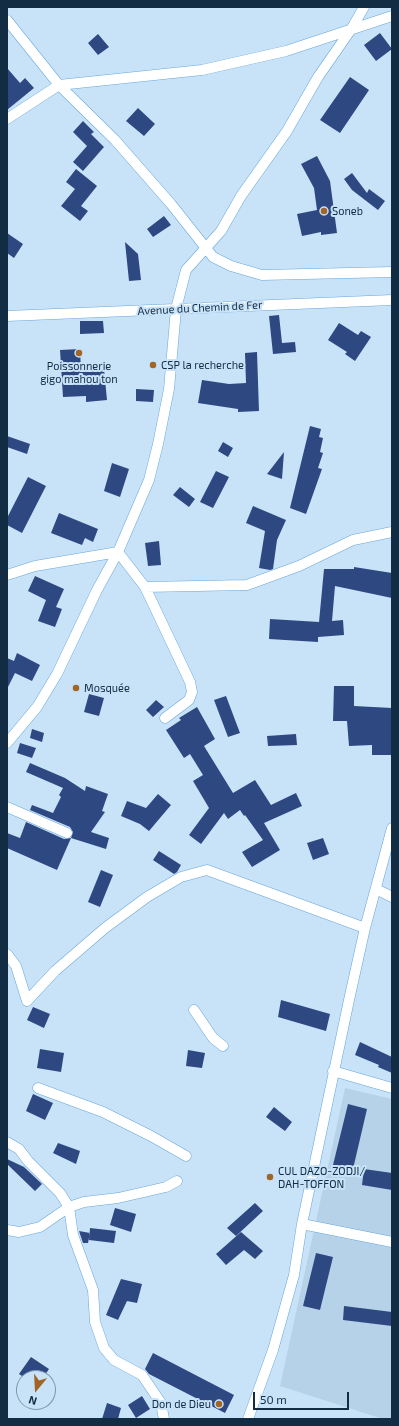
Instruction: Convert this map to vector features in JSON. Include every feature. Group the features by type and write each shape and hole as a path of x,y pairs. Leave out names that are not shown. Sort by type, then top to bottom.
{"street":[{"path":"7,744 37,707 57,674 97,590 118,552 149,480 158,444 168,389 176,309 186,270 221,231 241,196 287,131 318,77 352,28 364,7"},
{"path":"7,119 59,84 202,70 286,51 392,16"},
{"path":"7,20 59,84 115,140 171,204 213,256 231,266 262,275 392,272"},
{"name":"Avenue du Chemin de Fer","path":"7,316 351,300 392,300"},
{"path":"145,587 247,585 299,566 353,540 392,532"},
{"path":"7,575 35,566 118,552"},
{"path":"118,552 145,587 190,682 192,692 189,700 165,718"},
{"path":"7,807 68,833"},
{"path":"248,1419 273,1350 294,1275 302,1224 333,1071 365,928 391,831"},
{"path":"7,954 16,966 27,1001 55,971 105,928 147,897 181,876 207,870 365,928"},
{"path":"376,889 392,897"},
{"path":"194,1010 213,1038 223,1046"},
{"path":"333,1071 392,1088"},
{"path":"38,1088 103,1112 151,1136 186,1156"},
{"path":"7,1142 19,1149 28,1161 60,1193 69,1207 73,1235 93,1290 95,1322 104,1348 114,1360 142,1375 161,1403 164,1419"},
{"path":"7,1230 19,1232 40,1227 69,1207 84,1202 118,1198 166,1187 177,1181"},
{"path":"302,1224 392,1242"}],"shaded area":[{"path":"345,1088 392,1099 392,1419 383,1419 280,1386"}],"building":[{"path":"380,33 392,49 376,61 364,45"},
{"path":"98,34 109,47 98,55 88,43"},
{"path":"7,68 20,83 25,78 34,88 7,110"},
{"path":"350,77 369,90 340,133 320,120"},
{"path":"138,108 155,124 144,136 126,121"},
{"path":"83,121 94,132 91,134 104,147 83,171 73,162 87,146 73,132"},
{"path":"317,156 330,181 337,233 321,235 321,232 302,236 297,214 317,210 314,188 301,164"},
{"path":"76,169 97,186 81,206 88,211 80,221 61,206 75,189 66,182"},
{"path":"352,173 367,193 369,189 385,201 378,210 352,190 344,179"},
{"path":"164,216 171,225 153,237 147,229"},
{"path":"7,233 23,244 14,258 7,253"},
{"path":"125,242 138,254 141,280 129,281"},
{"path":"279,315 282,343 295,342 296,352 273,354 269,316"},
{"path":"80,321 103,321 104,333 80,334"},
{"path":"339,323 358,335 361,331 371,337 355,361 345,354 347,352 328,340"},
{"path":"80,349 81,371 104,369 107,400 86,402 86,396 63,397 60,350"},
{"path":"257,352 259,411 238,412 238,409 198,403 202,380 229,384 246,383 245,353"},
{"path":"136,389 154,390 153,402 136,401"},
{"path":"310,426 321,429 319,437 323,438 320,452 323,453 318,468 322,469 306,514 290,508"},
{"path":"7,436 30,444 27,454 7,447"},
{"path":"223,442 233,448 228,457 218,451"},
{"path":"284,452 282,479 267,474"},
{"path":"112,463 129,469 120,497 104,491"},
{"path":"216,471 229,477 213,508 200,502"},
{"path":"28,477 46,486 22,533 7,525 7,518"},
{"path":"180,487 195,499 189,507 173,495"},
{"path":"253,506 286,520 277,540 273,569 270,570 259,568 265,531 246,523"},
{"path":"59,513 98,529 93,542 85,538 82,545 51,533"},
{"path":"159,541 161,565 148,566 145,543"},
{"path":"354,567 392,573 392,598 335,586 332,621 343,620 344,635 318,637 318,642 269,639 270,619 319,622 324,569 354,569"},
{"path":"35,576 64,589 56,607 62,609 55,627 38,621 46,600 28,591"},
{"path":"17,653 40,665 32,681 15,673 7,689 7,658 14,661"},
{"path":"334,686 354,686 354,706 392,708 392,755 372,755 372,745 349,746 347,721 333,721"},
{"path":"89,694 104,698 99,716 84,712"},
{"path":"226,696 240,733 228,737 214,700"},
{"path":"156,700 164,707 153,717 146,710"},
{"path":"197,707 215,739 204,746 233,793 255,780 271,805 296,793 302,806 264,823 280,850 252,867 242,852 263,840 240,810 228,819 224,813 201,844 189,835 209,808 193,781 203,775 190,754 184,758 166,730 181,720 179,718"},
{"path":"32,729 44,733 42,742 30,738"},
{"path":"296,734 297,745 268,746 267,736"},
{"path":"20,743 36,748 32,758 17,753"},
{"path":"30,763 65,778 85,791 86,786 108,794 102,811 105,812 91,832 109,838 106,849 71,838 73,832 70,827 30,810 32,805 53,813 61,797 59,795 63,788 26,772"},
{"path":"158,794 171,805 149,831 140,824 121,816 127,801 146,808"},
{"path":"26,822 64,839 71,838 57,870 7,848 7,833 20,838"},
{"path":"323,838 329,854 313,860 307,843"},
{"path":"159,851 181,865 177,872 174,874 153,860"},
{"path":"101,870 113,875 100,907 88,902"},
{"path":"281,1000 330,1014 326,1031 278,1017"},
{"path":"33,1007 50,1014 44,1028 27,1020"},
{"path":"360,1042 392,1057 392,1073 378,1067 379,1065 355,1055"},
{"path":"40,1049 64,1053 61,1072 37,1068"},
{"path":"188,1050 205,1053 202,1068 186,1066"},
{"path":"33,1094 53,1103 45,1120 26,1111"},
{"path":"348,1104 367,1109 353,1169 333,1165"},
{"path":"274,1107 292,1122 285,1131 266,1117"},
{"path":"58,1143 80,1151 76,1164 53,1153"},
{"path":"7,1159 24,1167 42,1184 35,1191 7,1164"},
{"path":"364,1169 392,1173 392,1190 362,1185"},
{"path":"255,1203 263,1211 236,1236 227,1228"},
{"path":"115,1208 136,1214 131,1232 110,1225"},
{"path":"90,1228 116,1231 114,1243 89,1240"},
{"path":"79,1231 90,1233 88,1243 83,1243"},
{"path":"241,1232 263,1251 255,1259 244,1250 226,1265 216,1254"},
{"path":"316,1253 333,1257 320,1310 303,1306"},
{"path":"121,1279 142,1284 137,1303 127,1301 118,1320 106,1315"},
{"path":"344,1306 392,1312 392,1326 343,1320"},
{"path":"153,1353 234,1395 225,1413 149,1374 145,1369"},
{"path":"31,1357 49,1369 48,1370 22,1370"},
{"path":"142,1396 150,1409 136,1418 128,1405"},
{"path":"107,1403 121,1408 118,1419 102,1419"}],"place":[{"name":"Soneb","path":"324,211"},
{"name":"Poissonnerie gigo mahou ton","path":"79,353"},
{"name":"CSP la recherche","path":"153,365"},
{"name":"Mosquée","path":"76,688"},
{"name":"CUL DAZO-ZODJI/ DAH-TOFFON","path":"270,1177"},
{"name":"Don de Dieu","path":"219,1404"}]}
